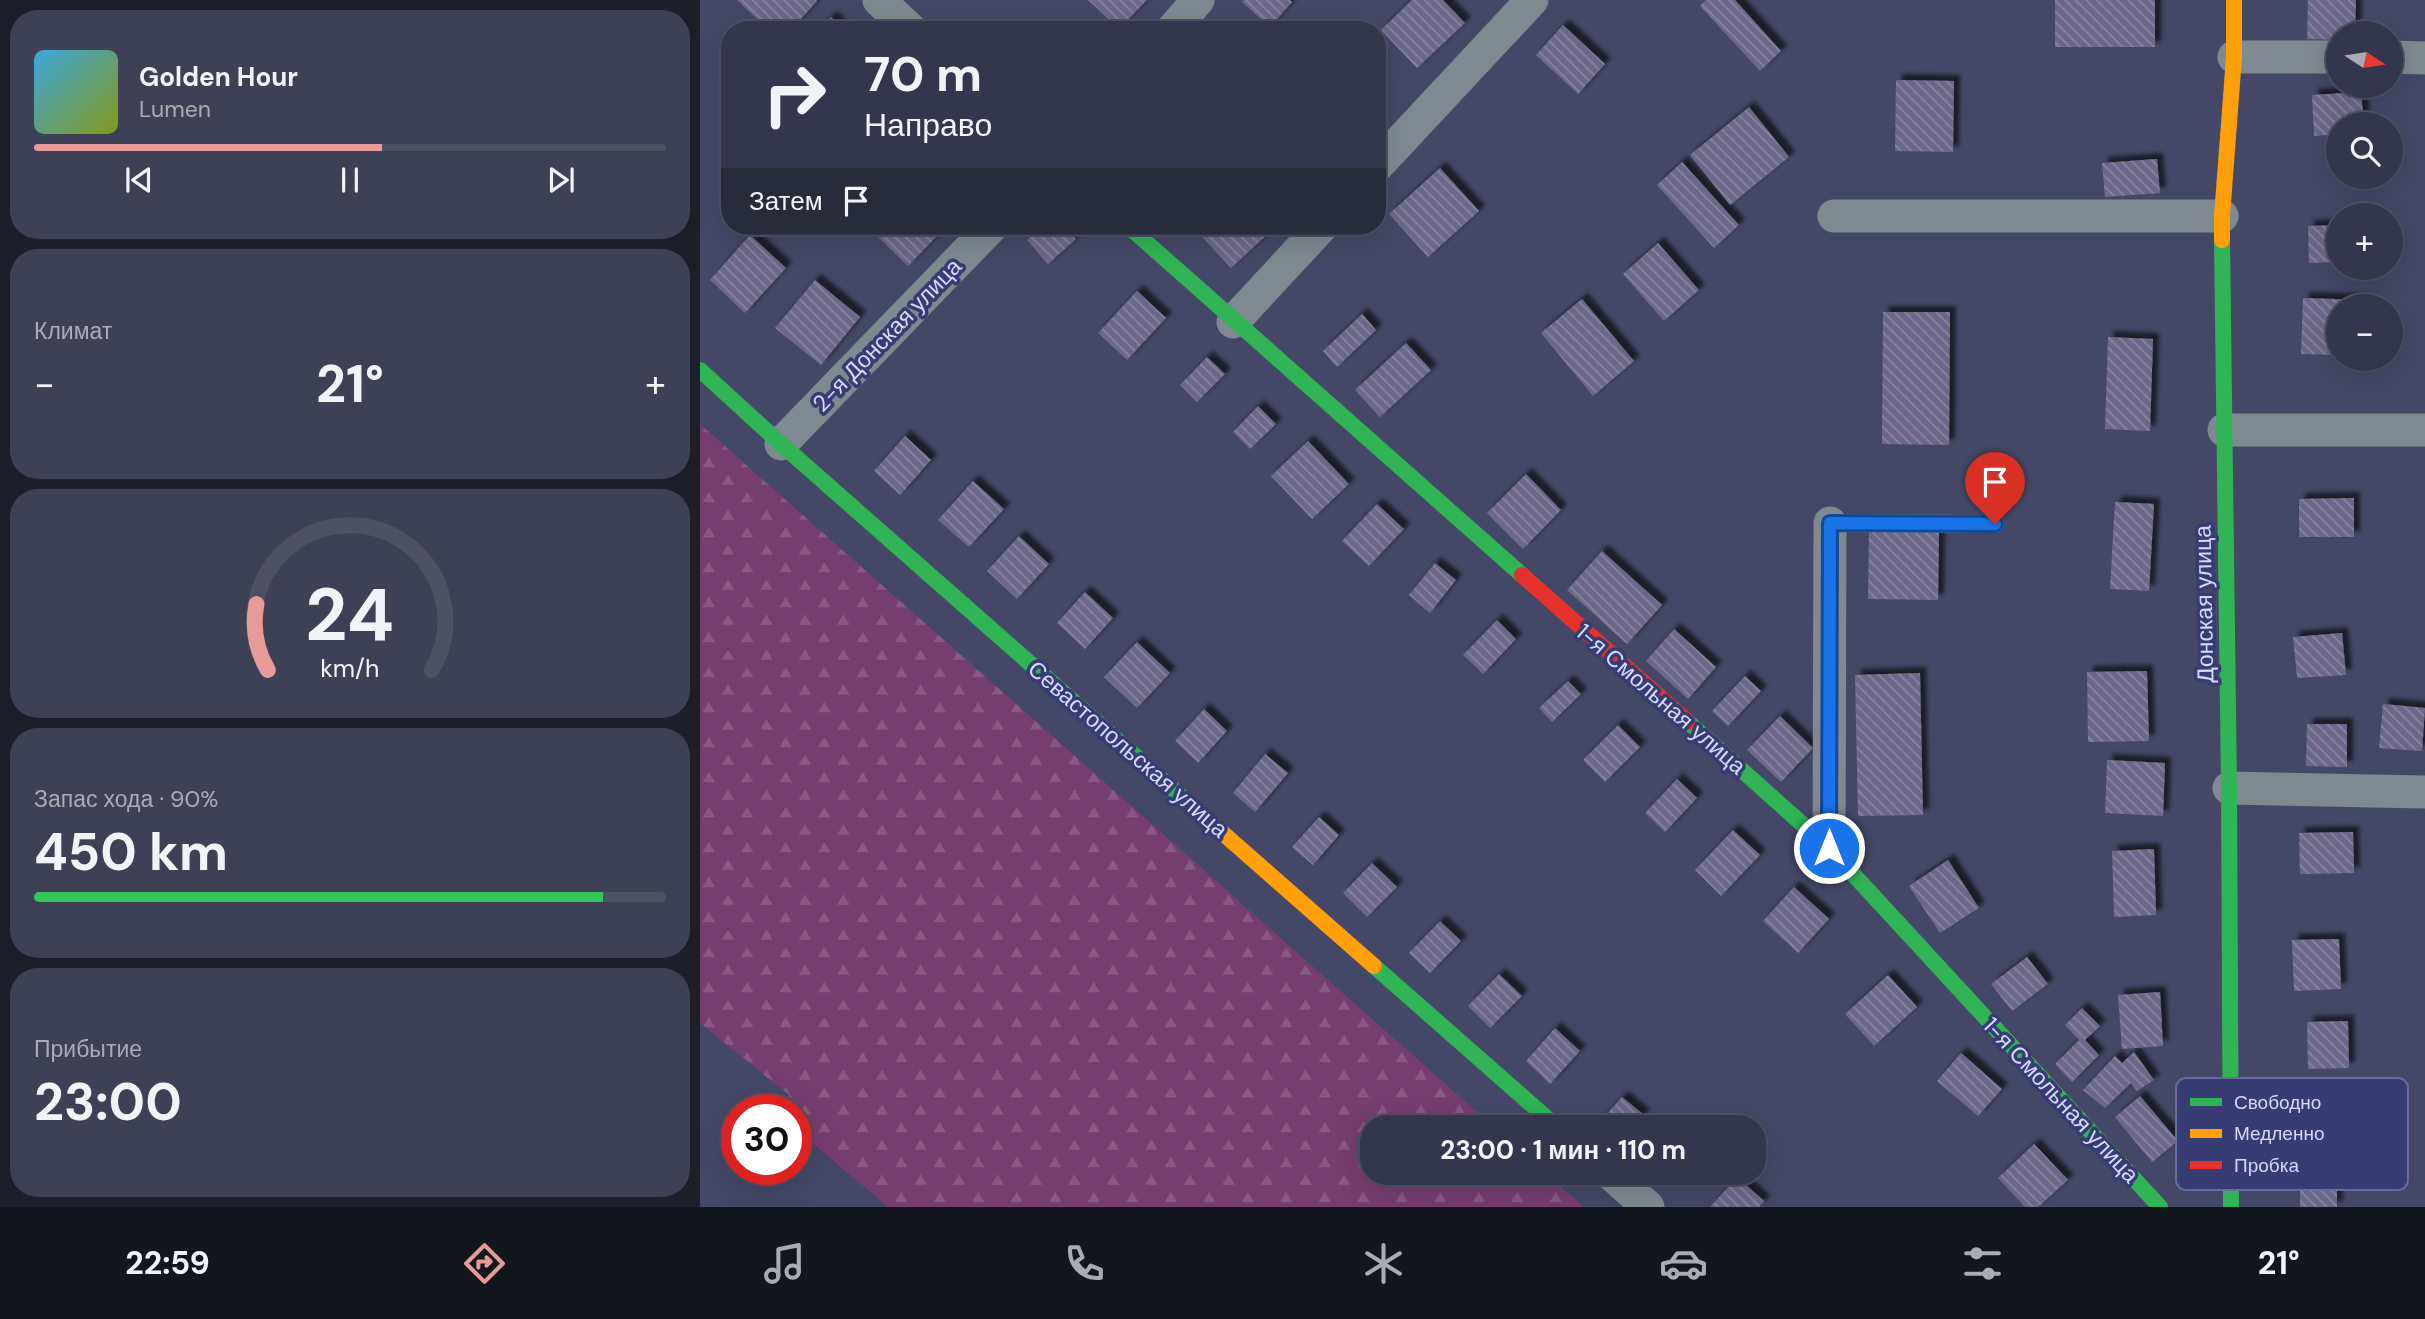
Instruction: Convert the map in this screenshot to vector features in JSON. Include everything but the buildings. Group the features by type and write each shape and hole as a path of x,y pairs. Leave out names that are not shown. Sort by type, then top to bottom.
{"street":[{"path":"878,0 901,21"},
{"path":"1180,21 1198,0"},
{"path":"1386,156 1532,0"},
{"name":"Донская улица","path":"2230,1078 2222,216 2234,57 2234,0"},
{"path":"2234,57 2326,57"},
{"path":"2403,57 2425,58"},
{"path":"1834,216 2222,216"},
{"name":"2-я Донская улица","path":"781,444 983,235"},
{"name":"1-я Смольная улица","path":"1138,235 1829,848 2160,1207"},
{"path":"1233,322 1314,235"},
{"name":"Севастопольская улица","path":"700,370 1543,1115"},
{"path":"2224,430 2425,429"},
{"path":"1829,848 1830,523"},
{"path":"2229,788 2425,792"},
{"path":"1623,1185 1648,1207"}],"lane":[{"path":"1830,523 1995,524"}],"green space":[{"path":"700,424 1480,1115 1360,1115 1360,1185 1559,1185 1584,1207 888,1207 812,1143 812,1094 788,1094 700,1023"}],"traffic: fast":[{"path":"1138,235 1522,575"},
{"path":"2222,240 2230,1078"},
{"path":"700,370 1209,821"},
{"path":"1688,722 1829,848 2160,1207"},
{"path":"1374,966 1543,1115"},
{"path":"2231,1190 2231,1207"}],"traffic: slow":[{"path":"2222,240 2234,57 2234,0"},
{"path":"1209,821 1374,966"}],"traffic: jam":[{"path":"1522,575 1688,722"}],"route":[{"path":"1829,848 1830,523 1995,524"}]}
